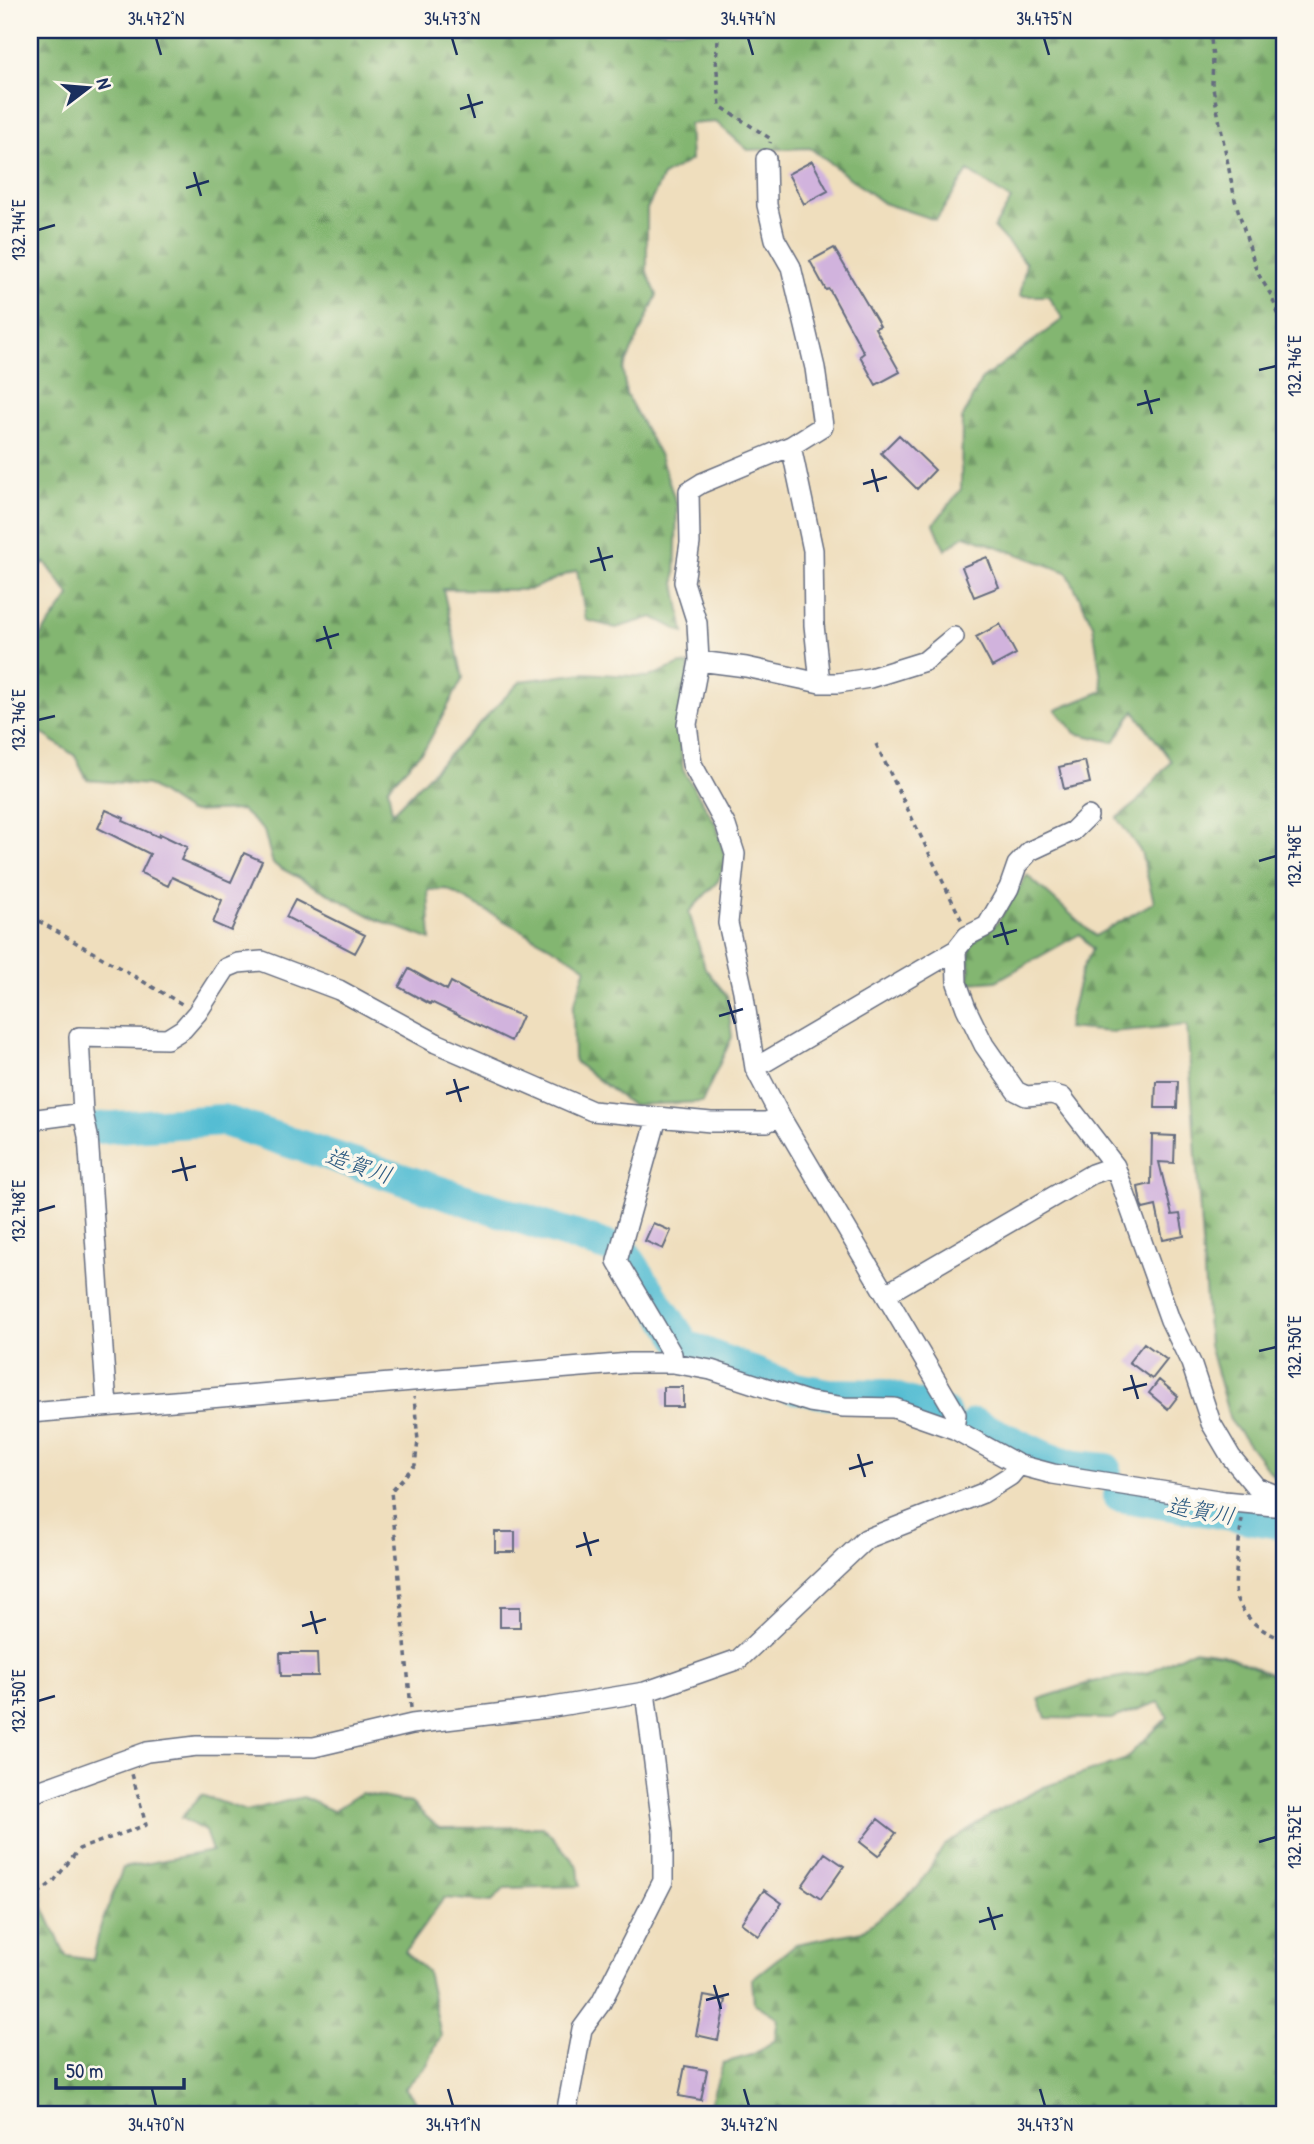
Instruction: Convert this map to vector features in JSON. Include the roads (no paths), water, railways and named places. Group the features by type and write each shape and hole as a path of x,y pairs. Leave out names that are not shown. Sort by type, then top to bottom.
{"street":[{"path":"766,159 767,205 775,239 791,267 815,368 823,426 791,446 689,491 690,543 684,582 698,623 699,661 688,724 692,764 726,826 734,854 728,923 743,991 755,1068 780,1116 956,1414 954,1429"},
{"path":"791,446 813,550 814,625 820,683"},
{"path":"699,661 746,667 820,683 870,678 925,661 954,637"},
{"path":"755,1068 987,926 1009,888 1017,865 1030,851 1073,831 1088,816"},
{"path":"962,943 957,983 984,1045 1016,1091 1026,1096 1051,1094 1062,1097 1115,1166 1170,1320 1191,1363 1212,1423 1231,1457 1256,1487 1276,1495 1284,1495"},
{"path":"107,1406 79,1037 167,1039 183,1029 197,1013 226,968 238,963 262,961 339,990 436,1042 592,1111 711,1122 767,1122 780,1116"},
{"path":"30,1120 83,1113"},
{"path":"657,1118 617,1261 672,1354 673,1363"},
{"path":"886,1294 1092,1174 1115,1166"},
{"path":"30,1413 630,1363 673,1363 711,1370 810,1402 845,1407 894,1408 954,1429 1018,1465 1053,1475 1224,1501 1284,1507"},
{"path":"30,1794 147,1752 197,1746 314,1747 412,1724 547,1709 645,1692 739,1659 866,1539 983,1493 1010,1476 1018,1465"},
{"path":"566,2114 582,2029 601,2003 663,1881 663,1833 645,1692"}],"waterway":[{"name":"造賀川","path":"99,1128 222,1120 612,1248"},
{"name":"造賀川","path":"626,1255 685,1345 790,1387 829,1394 885,1395 945,1414"},
{"name":"造賀川","path":"975,1424 1045,1457 1076,1466 1106,1469"},
{"name":"造賀川","path":"1119,1496 1284,1524"}]}
